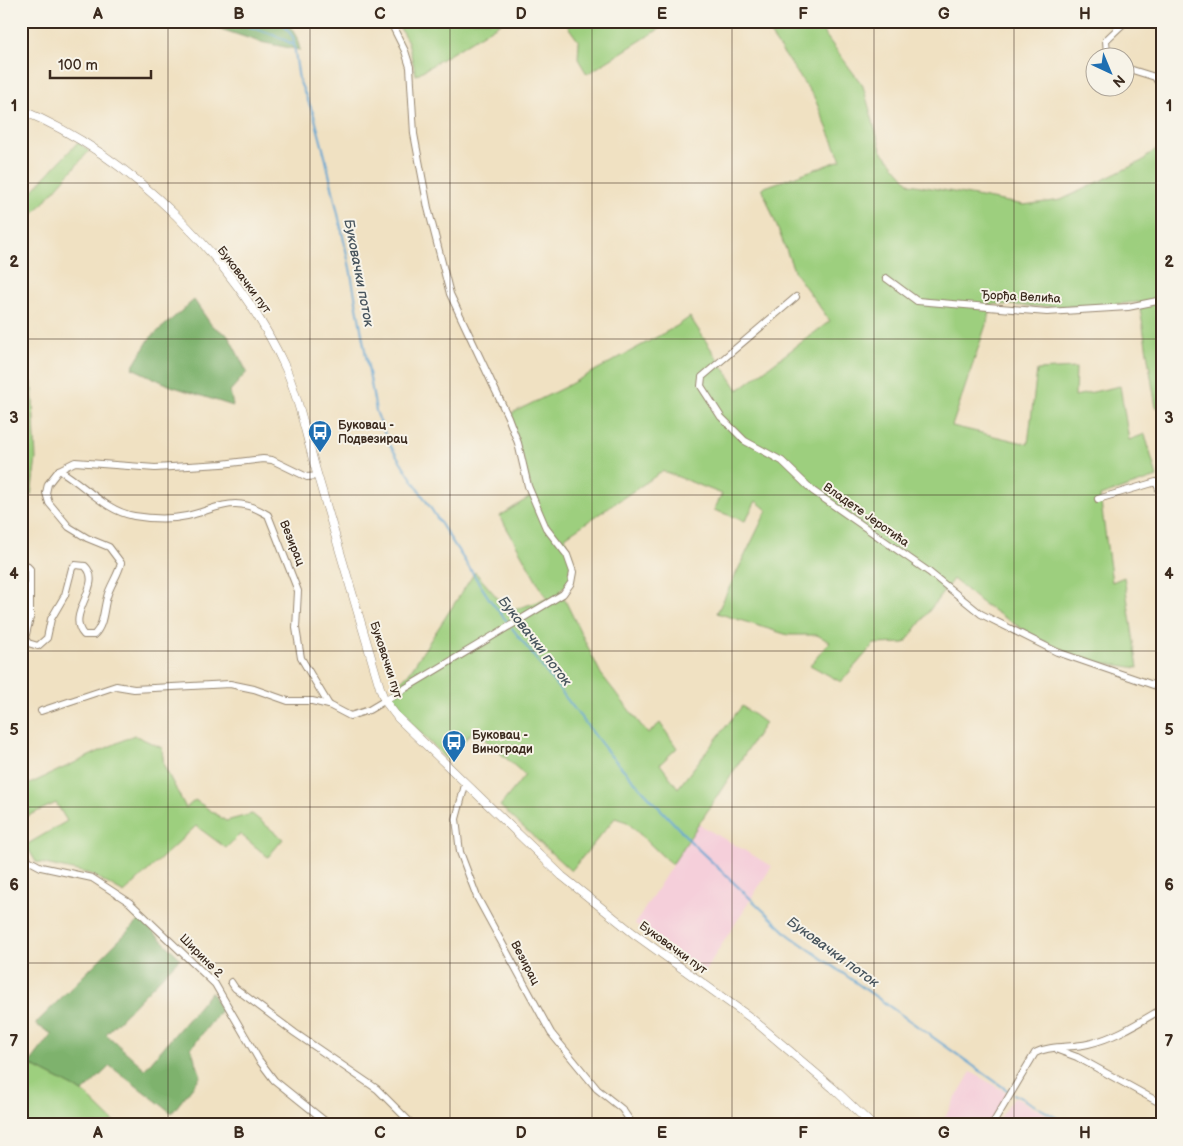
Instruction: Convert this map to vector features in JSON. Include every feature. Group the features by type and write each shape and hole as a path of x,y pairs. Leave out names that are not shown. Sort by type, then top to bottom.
{"street":[{"path":"40,711 116,686 134,689 230,684 254,689 288,701 312,701 329,705 350,716 369,710 500,632 563,594 571,583 573,572 567,555 546,528 528,486 518,443 508,417 450,294 428,208 414,134 410,67 405,51 390,21"},
{"path":"1106,48 1106,40 1126,21"},
{"path":"1136,71 1155,77 1162,88"},
{"name":"Буковачки пут","path":"21,110 82,142 127,173 181,222 224,270 261,322 286,369 303,418 318,476 385,701 407,729 562,876 641,939 751,1018 833,1088 872,1125"},
{"name":"Ђорђа Велића","path":"886,278 917,301 1048,312 1128,307 1162,300"},
{"name":"Владете Јеротића","path":"796,297 702,377 701,386 732,430 745,441 782,461 813,492 929,572 981,614 1057,652 1162,688"},
{"path":"21,560 30,569 30,618 25,634 28,643 38,646 47,638 51,619 65,595 72,568 76,565 85,566 90,570 90,584 77,619 78,625 84,635 94,635 99,630 107,595 118,575 121,564 109,547 69,527 49,503 46,493 48,484 59,470 75,462 154,468 222,464 262,459 272,460 307,477 318,476"},
{"name":"Везирац","path":"59,470 72,477 99,499 131,516 166,520 188,516 218,505 239,504 268,514 298,591 296,628 301,658 329,705"},
{"path":"1098,499 1156,482 1162,496"},
{"name":"Везирац","path":"465,785 456,819 460,852 477,897 550,1034 597,1089 622,1109 633,1125"},
{"name":"Ширине 2","path":"21,848 28,860 41,867 92,878 129,902 215,984 259,1060 274,1080 330,1125"},
{"path":"231,982 234,988 294,1033 378,1089 413,1125"},
{"path":"992,1125 1032,1055 1045,1049 1089,1044 1109,1038 1162,1009"},
{"path":"1054,1049 1077,1057 1162,1104"}],"shaded area":[{"path":"698,824 772,866 705,971 635,924"},
{"path":"971,1072 1008,1093 990,1125 940,1125"},
{"path":"1014,1097 1066,1125 995,1125"}],"green space":[{"path":"196,21 287,21 297,38 300,50 260,42"},
{"path":"396,21 504,21 416,75 408,42"},
{"path":"564,21 672,21 587,74 578,59 579,42"},
{"path":"761,21 815,21 863,86 881,150 910,184 1024,205 1061,200 1142,161 1162,144 1162,404 1156,408 1139,302 1066,306 993,304 952,426 1028,444 1037,370 1076,368 1075,396 1120,386 1129,440 1145,434 1157,477 1100,496 1112,582 1124,577 1138,668 1083,660 1030,634 982,603 953,579 905,643 874,644 841,682 810,665 830,642 817,635 788,635 717,613 767,510 756,501 745,521 714,510 722,494 663,471 565,537 572,557 570,582 560,590 601,674 648,734 660,723 677,748 660,764 678,788 742,706 765,723 672,865 627,822 615,818 571,871 500,806 525,775 474,730 447,760 407,719 390,692 409,673 475,572 509,611 547,599 500,516 533,495 510,414 565,387 677,326 690,317 738,390 830,321 795,273 762,188 841,160 814,97"},
{"path":"78,142 89,151 21,228 21,203"},
{"path":"194,300 212,326 228,335 247,372 230,391 233,406 171,386 132,368 150,338"},
{"path":"21,381 32,382 36,459 31,495 21,492"},
{"path":"134,735 162,748 164,766 186,808 195,800 226,821 252,814 283,839 268,857 240,834 226,848 196,826 124,893 91,874 36,862 26,845 67,821 56,803 21,819 21,788"},
{"path":"140,919 180,958 106,1034 145,1069 211,992 221,1010 191,1048 201,1076 172,1113 110,1066 83,1092 29,1064 52,1034 35,1024"},
{"path":"21,1060 83,1092 117,1125 21,1124"}],"waterway":[{"name":"Буковачки поток","path":"226,21 269,33 294,45 299,80 314,115 326,160 350,268 376,411 388,442 490,600 509,624"},
{"path":"281,21 293,37 294,45"},
{"name":"Буковачки поток","path":"512,628 610,755 695,846 789,935 1010,1092"},
{"name":"Буковачки поток","path":"1014,1094 1070,1125"}],"place":[{"name":"Буковац - Подвезирац","path":"320,453"},
{"name":"Буковац - Виногради","path":"454,763"}]}
